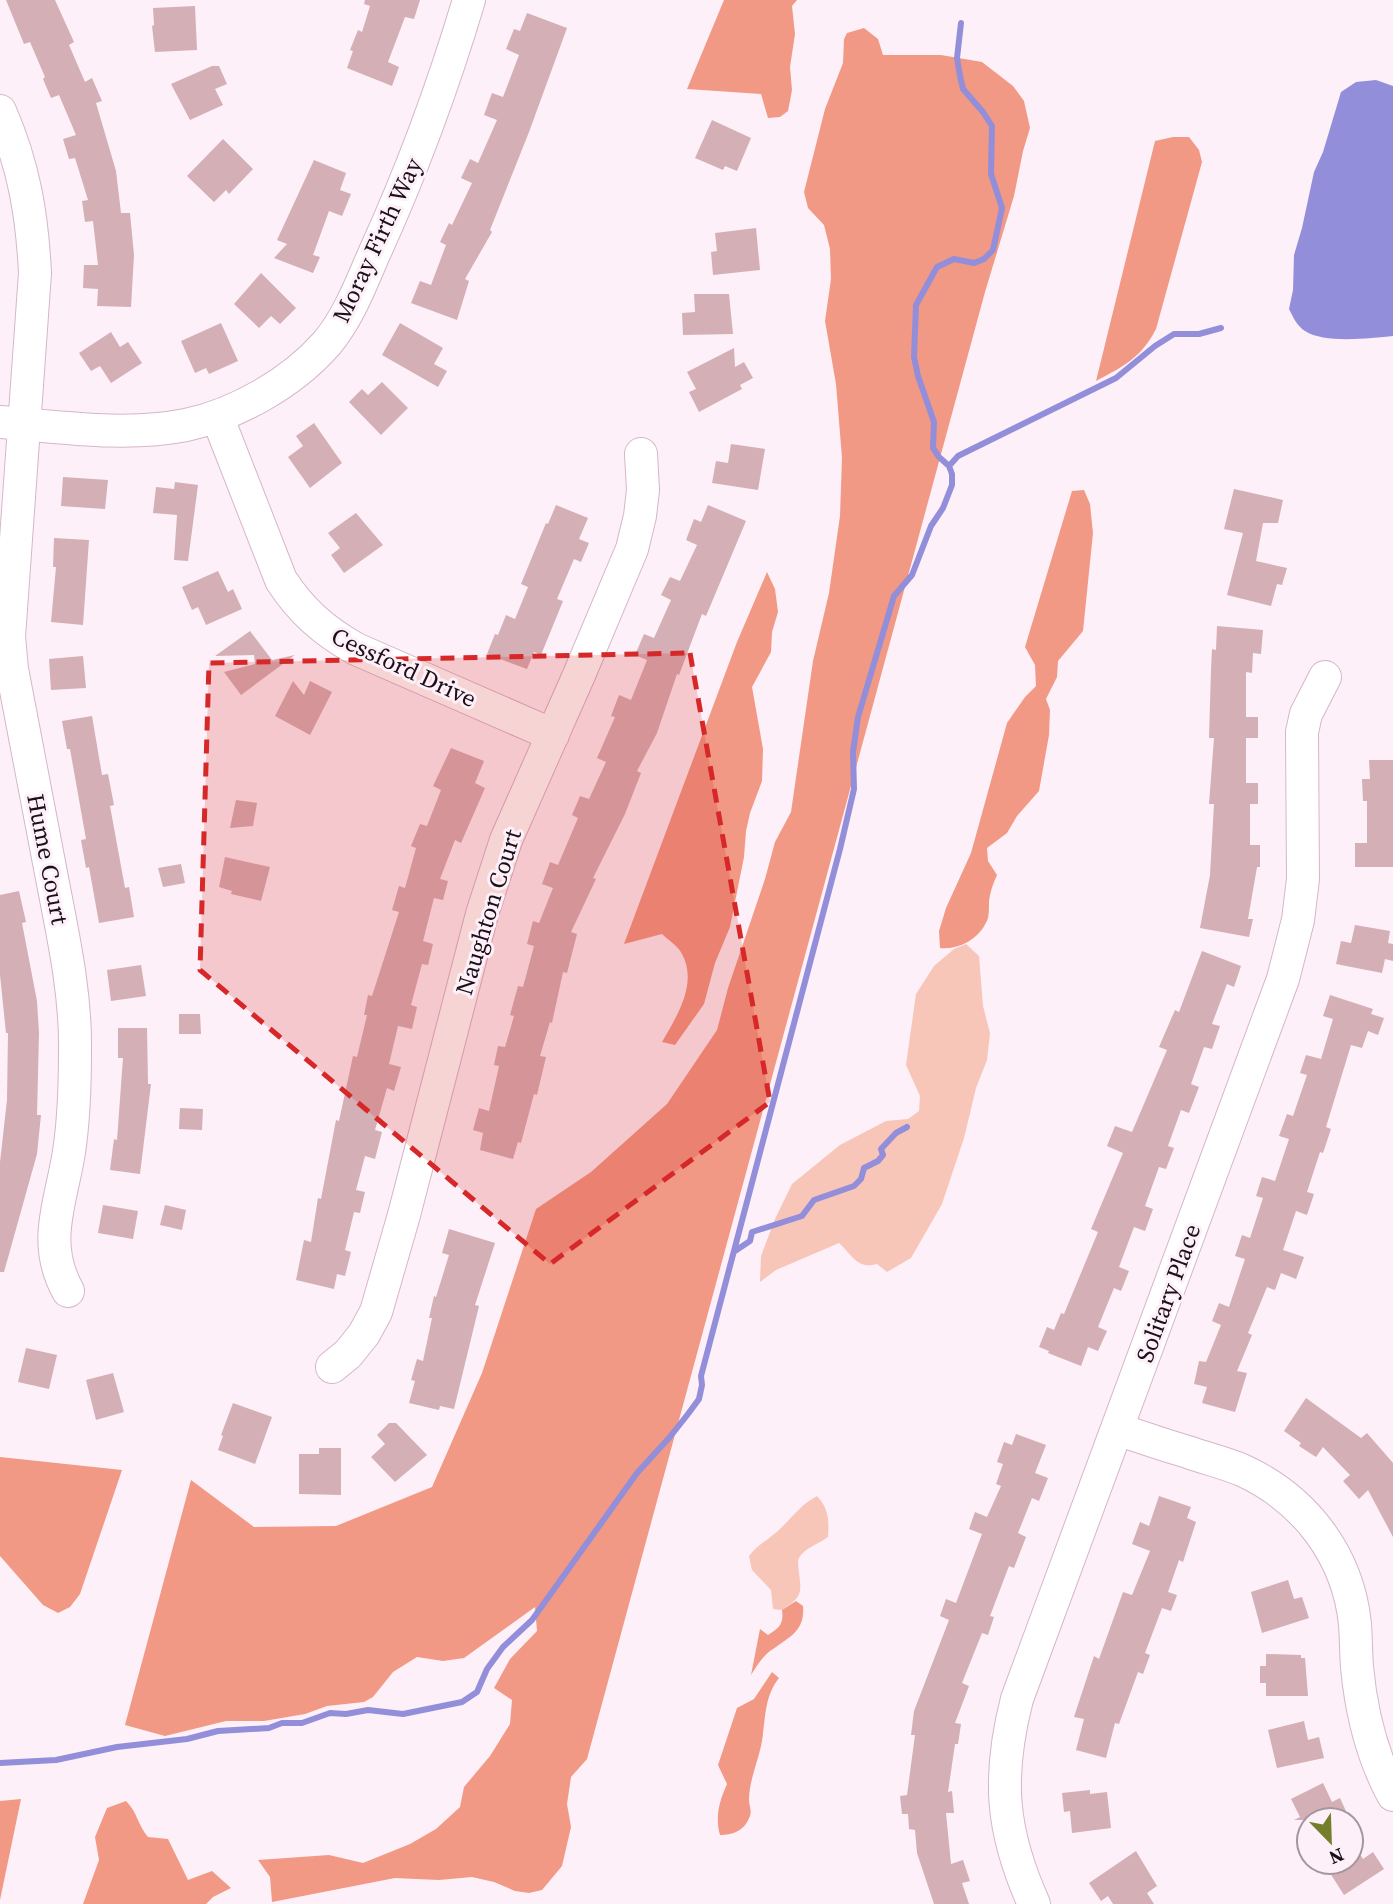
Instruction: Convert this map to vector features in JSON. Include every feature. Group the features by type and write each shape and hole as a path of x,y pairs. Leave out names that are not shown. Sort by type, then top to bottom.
{"street":[{"name":"Moray Firth Way","path":"12,423 111,430 163,429 187,425 217,416 270,390 300,368 327,343 349,309 420,148 469,0"},
{"name":"Hume Court","path":"0,111 13,141 26,184 33,228 35,273 12,423 9,637 12,669 64,937 72,992 74,1106 69,1152 53,1233 54,1255 68,1291"},
{"name":"Cessford Drive","path":"217,416 281,580 293,599 313,621 356,649 552,735"},
{"name":"Naughton Court","path":"332,1367 348,1354 364,1334 376,1311 404,1215 482,914 506,840 632,549 643,490 641,454"},
{"name":"Solitary Place","path":"1034,1904 1009,1836 1005,1806 1005,1768 1009,1729 1017,1699 1272,1012 1292,950 1304,868 1302,732 1306,713 1325,677"},
{"path":"1117,1429 1245,1472 1276,1489 1304,1511 1320,1531 1336,1557 1350,1592 1363,1711 1374,1752 1393,1795"}],"highlighted area":[{"path":"690,653 770,1102 550,1264 200,970 209,663"}],"shaded area":[{"path":"724,0 797,0 792,6 795,34 790,67 792,90 788,111 780,117 768,118 761,94 687,89"},
{"path":"864,28 878,39 883,55 941,55 982,62 1013,86 1024,101 1030,128 1014,196 985,292 587,1759 571,1777 567,1804 571,1827 562,1866 542,1890 529,1893 472,1877 439,1880 395,1878 272,1902 270,1877 258,1860 329,1855 363,1863 410,1844 436,1829 460,1807 464,1787 490,1756 510,1724 512,1700 494,1688 510,1659 537,1631 535,1607 464,1658 443,1661 417,1657 393,1672 373,1697 364,1702 327,1706 305,1714 264,1721 226,1721 165,1736 125,1725 191,1480 254,1527 336,1526 432,1487 482,1373 536,1209 591,1172 667,1104 717,1030 775,842 791,812 813,661 829,593 840,516 842,458 836,384 825,321 831,279 830,249 824,225 808,208 804,192 825,109 843,63 844,39 847,33"},
{"path":"1376,80 1393,86 1393,336 1324,338 1302,329 1289,309 1293,290 1294,255 1314,172 1323,152 1341,92 1356,82"},
{"path":"1189,137 1199,150 1202,162 1156,329 1138,354 1096,381 1155,141"},
{"path":"1084,490 1090,504 1093,533 1083,631 1058,661 1057,677 1046,699 1050,710 1049,735 1039,791 1017,816 1007,833 987,848 988,861 997,875 990,894 985,925 975,937 962,945 940,948 939,931 946,908 971,853 1007,723 1036,686 1035,665 1025,647 1072,491"},
{"path":"767,572 775,589 778,612 772,632 771,652 752,687 763,749 762,781 746,831 744,857 730,927 715,963 704,1004 675,1045 662,1042 687,988 688,976 682,954 662,934 624,944 737,642"},
{"path":"966,944 979,956 983,1006 990,1033 987,1060 976,1088 964,1138 942,1204 911,1258 887,1272 877,1264 860,1263 839,1243 776,1270 760,1282 761,1256 792,1184 840,1145 886,1121 908,1119 919,1111 920,1096 906,1065 916,994 934,966 954,949"},
{"path":"0,1457 122,1470 80,1594 70,1607 58,1613 43,1605 0,1556"},
{"path":"817,1496 827,1515 828,1537 806,1550 800,1557 800,1591 797,1598 782,1610 773,1609 771,1590 752,1570 749,1556"},
{"path":"796,1601 803,1606 799,1627 766,1654 751,1675 760,1629 768,1635 775,1630 780,1625 782,1610"},
{"path":"772,1672 779,1678 770,1694 761,1746 750,1786 750,1816 738,1831 720,1835 719,1810 727,1784 718,1765 737,1708 754,1699"},
{"path":"21,1799 0,1900 0,1801"},
{"path":"126,1801 148,1837 168,1839 188,1880 212,1871 231,1888 213,1897 206,1904 83,1904 99,1860 95,1837 107,1808"}],"building":[{"path":"6,0 55,0 74,42 69,45 85,82 92,78 102,101 96,103 116,171 121,213 130,213 134,255 131,307 97,306 98,289 83,288 84,265 98,265 93,221 85,222 82,201 88,200 75,158 69,159 63,139 76,135 59,95 51,98 30,42 24,44"},
{"path":"365,0 420,0 414,19 405,17 388,62 399,67 392,86 347,68 353,51 350,50 358,30 362,32 370,6 364,4"},
{"path":"195,6 197,50 155,52 153,8"},
{"path":"527,13 567,28 490,230 492,232 465,279 469,281 457,320 411,303 420,281 431,285 446,245 440,242 449,223 452,225 472,183 461,178 470,159 478,163 497,120 484,115 492,93 503,97 519,55 506,49 514,29 520,31"},
{"path":"212,66 219,66 227,84 215,89 223,105 190,120 171,84"},
{"path":"712,120 751,138 737,171 725,166 723,170 695,158"},
{"path":"223,139 253,169 229,194 226,190 214,202 187,176"},
{"path":"314,160 346,173 340,190 351,194 342,216 329,211 313,255 320,257 313,273 274,258 287,244 277,240"},
{"path":"756,228 760,270 713,275 711,252 717,251 715,233"},
{"path":"261,273 296,308 280,324 271,316 259,328 234,304"},
{"path":"694,294 729,294 733,334 683,335 682,313 695,312"},
{"path":"221,323 238,361 209,374 206,368 195,373 181,341"},
{"path":"400,323 443,348 434,364 447,371 438,387 382,355"},
{"path":"111,332 120,347 128,342 142,363 111,383 100,366 91,371 79,353"},
{"path":"734,348 735,367 744,362 753,378 740,385 742,389 699,412 689,392 696,389 687,372"},
{"path":"382,382 408,408 381,435 349,402 362,389 368,395"},
{"path":"314,423 342,463 310,488 288,457 303,446 296,436"},
{"path":"731,444 765,449 758,490 712,483 716,461 728,463"},
{"path":"63,477 108,480 105,509 61,506"},
{"path":"175,482 198,485 188,561 174,560 177,515 153,513 156,487 174,489"},
{"path":"1234,489 1283,500 1278,523 1263,523 1256,561 1287,568 1282,585 1277,584 1271,606 1227,595 1243,533 1224,529"},
{"path":"556,505 588,518 579,539 589,543 581,562 574,559 557,599 563,601 541,655 534,652 527,669 487,654 506,615 515,619 528,587 521,584"},
{"path":"708,505 746,521 706,616 702,614 679,675 677,674 657,733 637,771 641,773 625,814 593,878 596,879 571,932 577,934 567,973 563,972 552,1023 550,1022 540,1056 546,1057 521,1143 518,1142 513,1159 480,1150 483,1133 473,1130 479,1108 489,1111 499,1066 494,1065 498,1046 505,1047 514,1016 510,1015 518,986 523,987 534,946 527,944 533,921 539,923 553,888 542,884 550,862 558,865 578,818 572,815 580,796 589,799 606,762 597,758 615,717 611,716 619,695 631,700 647,660 635,655 644,634 654,638 671,600 661,595 670,577 680,581 697,545 686,540 694,519 701,522"},
{"path":"356,513 383,545 344,573 331,555 340,548 328,533"},
{"path":"54,538 89,540 83,625 51,622 56,567 53,567"},
{"path":"218,571 228,592 233,589 242,609 206,625 198,607 192,610 182,587"},
{"path":"1217,626 1263,630 1261,654 1253,653 1252,673 1246,672 1246,717 1258,717 1258,738 1246,738 1246,783 1258,783 1258,804 1250,804 1250,845 1260,845 1260,867 1257,867 1248,919 1253,919 1249,937 1200,928 1210,875 1214,804 1209,804 1214,738 1209,738 1212,649 1216,650"},
{"path":"250,631 272,660 295,655 241,695 224,672 255,664 254,655 215,656"},
{"path":"83,656 86,688 51,690 49,659"},
{"path":"293,681 304,695 310,681 332,692 310,735 275,716"},
{"path":"92,716 102,775 108,774 114,805 110,806 125,888 129,887 134,917 99,923 89,867 86,868 81,840 86,839 70,749 67,749 62,721"},
{"path":"451,748 484,761 475,783 485,788 461,843 455,840 440,879 448,881 443,900 434,898 423,941 433,944 428,965 422,964 411,1005 417,1007 412,1029 398,1026 389,1064 401,1067 394,1091 387,1088 375,1130 382,1132 375,1159 365,1156 356,1190 365,1192 360,1213 354,1212 345,1250 351,1252 345,1276 337,1274 334,1289 296,1280 304,1240 311,1242 336,1120 339,1121 353,1056 357,1057 367,1015 364,1015 368,995 372,996 399,912 392,910 399,886 405,888 416,848 411,846 420,824 427,826 441,790 433,786"},
{"path":"1369,760 1393,760 1393,867 1355,867 1355,843 1367,843 1367,801 1363,801 1362,779 1370,779"},
{"path":"236,800 257,803 253,826 230,828"},
{"path":"225,857 270,867 261,901 231,894 232,891 219,887"},
{"path":"181,864 185,883 163,887 158,868"},
{"path":"19,891 26,922 22,923 37,1001 37,1115 41,1115 37,1154 4,1272 0,1272 0,1162 7,1100 8,1033 0,975 0,895"},
{"path":"1355,925 1390,931 1388,943 1393,944 1393,961 1385,959 1382,973 1336,964 1341,941 1351,943"},
{"path":"1202,951 1241,966 1234,987 1227,984 1212,1024 1220,1026 1212,1049 1204,1047 1191,1084 1199,1087 1189,1113 1181,1110 1168,1146 1174,1148 1166,1169 1159,1167 1145,1206 1153,1209 1145,1231 1134,1227 1119,1267 1129,1271 1121,1291 1114,1288 1098,1327 1107,1331 1098,1351 1088,1347 1081,1366 1039,1347 1047,1327 1054,1330 1061,1313 1064,1314 1098,1232 1091,1229 1123,1153 1107,1146 1115,1126 1132,1132 1167,1050 1159,1047 1175,1010 1179,1012"},
{"path":"141,965 146,996 111,1001 107,970"},
{"path":"1330,995 1373,1009 1371,1014 1384,1018 1378,1035 1368,1031 1362,1048 1351,1045 1326,1127 1331,1129 1307,1192 1314,1194 1307,1215 1296,1211 1283,1250 1304,1257 1296,1279 1281,1273 1275,1290 1267,1287 1248,1333 1252,1335 1237,1371 1247,1373 1235,1412 1202,1403 1207,1387 1194,1384 1199,1361 1206,1362 1221,1325 1212,1321 1219,1303 1229,1307 1245,1259 1235,1256 1242,1235 1250,1238 1263,1198 1256,1196 1262,1177 1275,1181 1289,1139 1279,1136 1287,1114 1293,1116 1307,1075 1300,1073 1306,1055 1321,1059 1333,1019 1323,1016"},
{"path":"179,1014 200,1014 201,1034 179,1034"},
{"path":"118,1028 147,1028 148,1084 151,1084 140,1174 110,1170 114,1139 117,1140 123,1058 118,1058"},
{"path":"180,1108 203,1109 202,1130 179,1129"},
{"path":"103,1205 138,1211 133,1239 98,1233"},
{"path":"165,1205 186,1210 182,1230 160,1225"},
{"path":"449,1229 495,1243 475,1305 479,1306 454,1409 440,1406 439,1410 409,1403 415,1381 411,1380 417,1359 423,1361 434,1296 436,1297 449,1255 442,1253"},
{"path":"26,1348 57,1355 49,1389 18,1382"},
{"path":"113,1373 124,1412 96,1420 86,1380"},
{"path":"1306,1398 1361,1438 1367,1433 1393,1463 1393,1537 1368,1490 1359,1499 1343,1481 1350,1475 1323,1447 1316,1457 1299,1446 1301,1443 1284,1431"},
{"path":"233,1403 272,1417 255,1464 218,1450"},
{"path":"389,1423 396,1423 427,1455 395,1482 371,1457 385,1444 377,1435"},
{"path":"1016,1434 1046,1445 1035,1473 1048,1478 1039,1501 1032,1498 1018,1533 1026,1537 1014,1568 1009,1566 990,1616 994,1617 988,1635 982,1633 962,1683 969,1686 955,1723 961,1724 958,1744 955,1744 948,1792 952,1791 954,1813 946,1813 951,1864 963,1860 970,1881 962,1883 969,1904 934,1904 917,1853 915,1830 909,1829 908,1814 902,1814 900,1796 907,1795 915,1735 911,1735 914,1711 949,1620 940,1616 946,1599 956,1603 982,1534 969,1529 975,1512 987,1517 1001,1486 996,1484 1003,1464 997,1462 1004,1442 1012,1445"},
{"path":"319,1448 341,1448 341,1495 299,1494 299,1454 319,1454"},
{"path":"1159,1496 1191,1507 1187,1518 1196,1522 1183,1562 1179,1560 1168,1592 1177,1595 1171,1611 1162,1608 1145,1653 1150,1655 1143,1674 1138,1672 1119,1724 1115,1723 1106,1758 1076,1750 1084,1719 1074,1717 1094,1656 1099,1659 1123,1592 1132,1595 1150,1551 1132,1544 1140,1522 1149,1526"},
{"path":"1288,1580 1294,1599 1302,1597 1309,1618 1262,1633 1251,1592"},
{"path":"1266,1654 1301,1655 1301,1658 1305,1658 1308,1696 1266,1696 1266,1683 1260,1683 1260,1666 1266,1666"},
{"path":"1304,1721 1308,1740 1319,1737 1324,1758 1277,1768 1268,1730"},
{"path":"1323,1783 1332,1802 1340,1798 1344,1806 1295,1807 1291,1799"},
{"path":"1090,1790 1090,1794 1107,1792 1111,1828 1072,1833 1070,1811 1064,1812 1062,1793"},
{"path":"1136,1851 1157,1886 1147,1893 1154,1904 1113,1904 1108,1896 1101,1901 1089,1883"},
{"path":"1373,1852 1384,1869 1344,1895 1332,1876 1365,1876 1365,1858"}],"waterway":[{"path":"0,1763 56,1760 117,1747 187,1739 218,1731 269,1728 282,1723 302,1723 330,1713 346,1714 368,1710 403,1714 462,1702 477,1692 487,1669 503,1647 532,1620 637,1473 699,1399 701,1376 854,789 853,752 858,717 894,596 912,575 931,526 943,508 952,485 949,466 933,448 934,422 914,357 916,305 937,267 954,259 974,263 984,259 993,250 1002,208 991,174 992,126 963,89 960,76 957,58 961,23"},
{"path":"949,466 958,456 1116,378 1174,334 1199,334 1221,328"},
{"path":"735,1251 750,1241 752,1232 802,1216 814,1200 854,1186 861,1179 864,1168 878,1161 883,1155 881,1149 896,1133 907,1127"}]}
